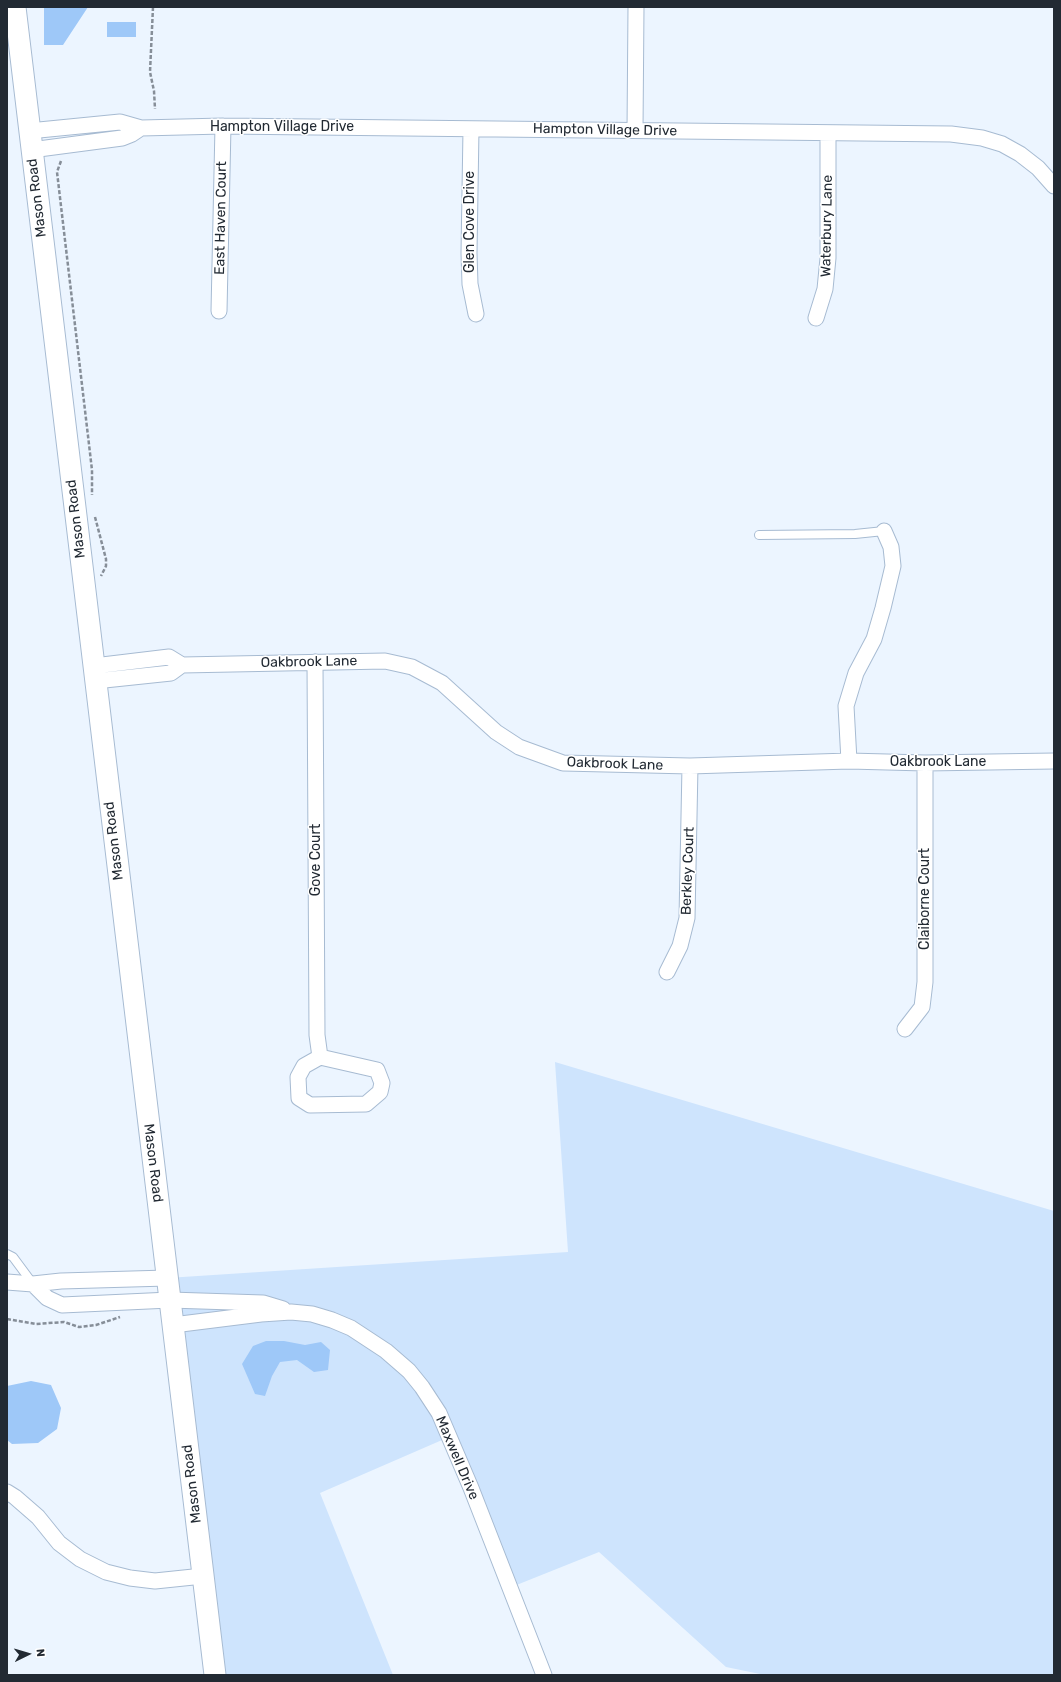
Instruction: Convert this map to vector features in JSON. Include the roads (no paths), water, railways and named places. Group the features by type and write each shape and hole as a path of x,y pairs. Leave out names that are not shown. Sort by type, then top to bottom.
{"main road":[{"name":"Mason Road","path":"15,7 215,1675"}],"street":[{"path":"635,130 636,7"},
{"name":"Hampton Village Drive","path":"30,140 122,138 141,128 222,126 951,134 982,138 1002,144 1020,154 1038,168 1054,186"},
{"name":"East Haven Court","path":"219,311 222,126"},
{"name":"Glen Cove Drive","path":"471,129 469,253 470,284 476,314"},
{"name":"Waterbury Lane","path":"816,318 825,289 828,258 828,133"},
{"path":"849,762 846,706 856,673 874,639 893,566 891,548 884,531"},
{"name":"Oakbrook Lane","path":"94,674 171,673 182,665 385,661 412,667 442,683 496,732 519,747 563,763 690,766 849,762 926,763 1054,761"},
{"name":"Gove Court","path":"315,662 317,1027 320,1057"},
{"name":"Claiborne Court","path":"905,1029 922,1007 926,982 926,763"},
{"name":"Berkley Court","path":"667,972 680,946 687,918 690,766"},
{"path":"320,1057 377,1070 382,1083 380,1092 366,1104 310,1104 299,1098 298,1077 304,1066 320,1057"},
{"path":"7,1282 33,1284 61,1281 167,1278"},
{"name":"Maxwell Drive","path":"33,1284 47,1298 62,1305 170,1300 263,1303 292,1312 312,1314 332,1320 351,1328 386,1351 409,1371 422,1387 439,1413 456,1450 544,1675"},
{"name":"Maxwell Drive","path":"173,1325 292,1312"},
{"path":"7,1492 15,1496 38,1517 60,1542 75,1555 106,1572 130,1578 155,1581 203,1576"}],"lane":[{"path":"759,535 855,534 884,531"},
{"path":"7,1254 13,1257 33,1284"}],"water":[{"path":"44,7 88,7 63,45 44,45"},
{"path":"107,22 136,22 136,37 107,37"},
{"path":"266,1341 284,1341 305,1345 321,1342 330,1350 328,1370 314,1372 297,1360 280,1362 272,1376 265,1396 255,1394 242,1364 253,1346"},
{"path":"31,1381 51,1385 61,1408 57,1429 38,1443 12,1444 7,1440 7,1386"}]}
